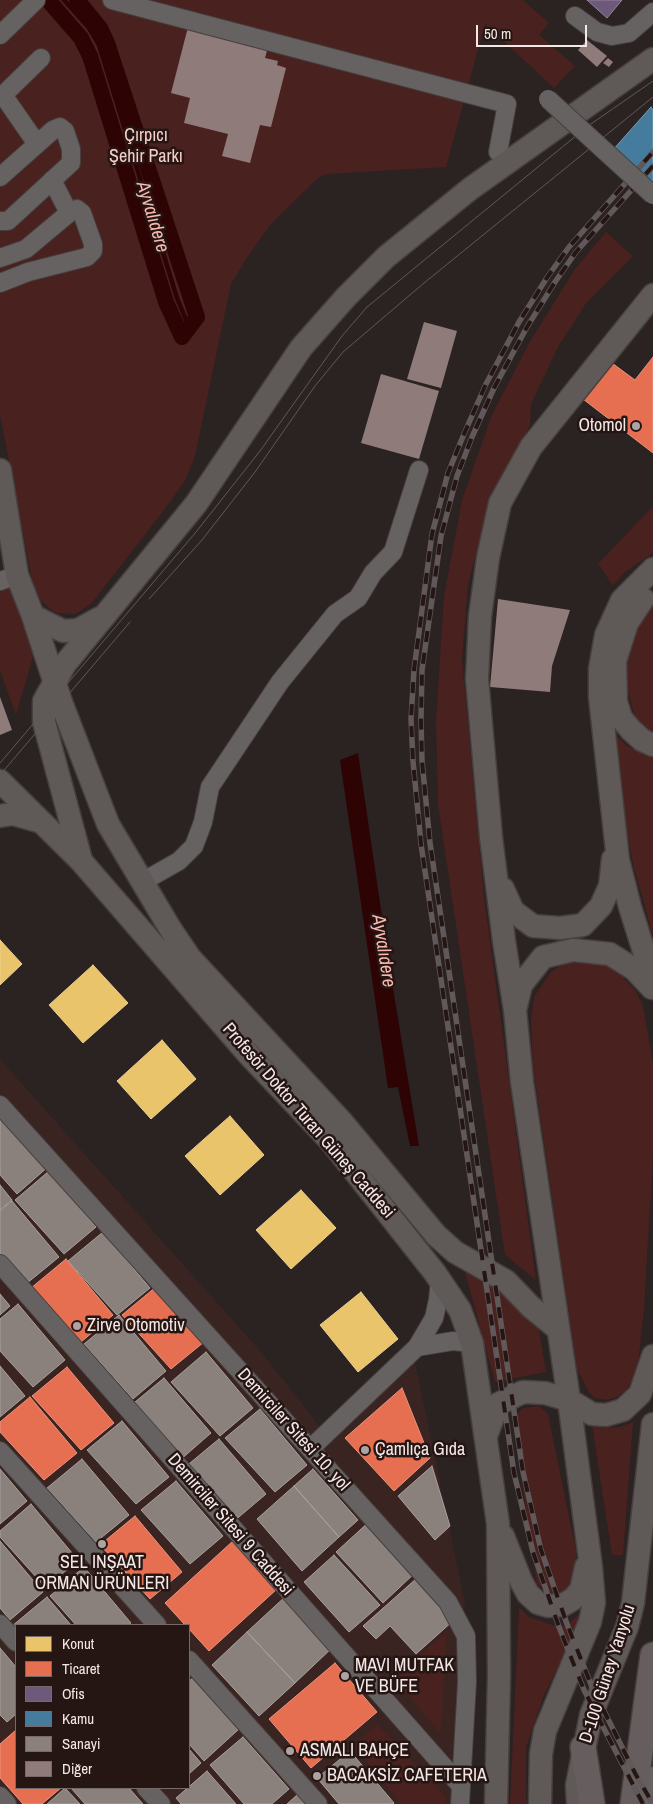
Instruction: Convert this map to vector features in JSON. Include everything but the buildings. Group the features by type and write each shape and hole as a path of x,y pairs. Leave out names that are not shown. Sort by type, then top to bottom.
{"highway":[{"path":"634,1804 653,1655"},
{"path":"583,1747 592,1804"}],"main road":[{"path":"78,851 44,722 44,701 65,664 196,504 301,348 386,257 470,189 653,59"},
{"path":"540,1804 541,1754 545,1731 590,1622 594,1603 569,1400 522,1082 515,1010 491,838 477,679 480,616 488,558 500,503 531,448 653,295"},
{"path":"0,470 9,578 33,616 61,702 108,824 190,958 342,1122 436,1235 456,1252 506,1280 531,1307 558,1329"},
{"path":"653,569 622,600 606,635 601,661 600,697 618,860 630,908 653,980"},
{"path":"653,588 635,609 628,624 616,661 615,685 616,702 621,718 642,740 653,745"},
{"path":"33,616 63,631 78,630 105,615"},
{"path":"0,781 38,821"},
{"path":"0,816 13,814 38,821"},
{"name":"Profesör Doktor Turan Güneş Caddesi","path":"38,821 78,851 249,1055 333,1144 440,1279 460,1310 472,1343 498,1524"},
{"path":"78,851 78,828 85,823 108,824"},
{"path":"491,838 502,885 513,911 533,926 560,928 583,925 601,906 610,886 615,836"},
{"path":"515,1010 521,985 543,957 573,950 610,954 634,969 653,988"},
{"path":"486,1439 498,1404 523,1392 544,1394 569,1400 592,1414 606,1415 623,1410 640,1394 653,1356"},
{"name":"D-100 Güney Yanyolu","path":"578,1804 577,1785 583,1747 591,1716 627,1627 632,1603 653,1424"},
{"path":"498,1524 528,1594 538,1603 548,1606 563,1605 573,1599 581,1590 586,1576 586,1536"},
{"path":"496,1804 499,1676 498,1524"}],"street":[{"path":"0,35 36,0"},
{"path":"112,0 507,104 498,152"},
{"path":"575,16 597,32 612,36 629,33 653,12"},
{"path":"37,144 2,97 41,58"},
{"path":"548,99 653,195"},
{"path":"0,177 53,130 60,127 65,131 72,157 71,163 8,221 0,221"},
{"path":"52,180 69,213"},
{"path":"0,258 26,249 69,213 77,209 82,212 93,244 93,251 87,257 28,272 0,283"},
{"path":"142,882 179,861 194,846 203,822 210,787 269,698 335,614 358,598 372,573 393,552 419,470"},
{"name":"Demirciler Sitesi 10. yol","path":"0,1104 448,1602 466,1636 467,1682 460,1804"},
{"name":"Demirciler Sitesi 9 Caddesi","path":"0,1264 460,1786"},
{"path":"310,1449 417,1348 434,1318 440,1279"},
{"path":"417,1348 453,1341 472,1343"},
{"path":"0,1451 156,1624"},
{"path":"0,1624 15,1641"},
{"path":"190,1661 318,1804"},
{"path":"649,1804 653,1776"},
{"path":"147,1789 161,1804"},
{"path":"0,1796 7,1804"}],"shaded area":[{"path":"0,1059 262,1353 321,1428 411,1343 465,1603 452,1804 0,1804"}],"green space":[{"name":"Çırpıcı Şehir Parkı","path":"0,0 523,0 549,23 539,35 575,66 554,88 485,24 446,167 327,174 318,178 270,225 231,284 195,456 186,479 91,604 75,614 57,613 50,609 37,596 34,589 0,415"},
{"path":"606,232 633,256 587,302 558,347 531,404 530,425 487,514 468,584 462,660 484,897 536,1280 505,1255 438,804 436,721 444,596 462,500 492,415 529,343 575,269"},
{"path":"653,506 653,553 625,572 613,586 598,564"},
{"path":"13,583 37,643 16,715 0,671 0,587"},
{"path":"653,601 653,732 640,726 634,714 626,682 626,663 638,622"},
{"path":"613,732 627,746 653,757 653,936 633,864 618,784"},
{"path":"587,961 607,966 622,976 636,991 643,1006 653,1063 653,1156 644,1310 637,1373 626,1390 617,1397 606,1400 595,1398 589,1392 577,1369 533,1066 531,1021 534,997 551,972 562,964"},
{"path":"465,1272 494,1284 520,1307 539,1329 546,1372 495,1382"},
{"path":"539,1406 548,1414 576,1551 576,1571 572,1588 555,1595 537,1584 513,1419 523,1408"},
{"path":"633,1422 623,1555 612,1555 592,1425 605,1428 620,1427"},
{"path":"519,1607 529,1617 558,1627 568,1624 584,1609 575,1633 544,1695 526,1748 526,1804 510,1804"},
{"path":"447,1632 441,1734 393,1677"},
{"path":"377,1724 446,1797 445,1804 396,1804 399,1801 353,1746"}],"water":[{"path":"358,753 389,964 419,1146 410,1146 398,1087 388,1088 340,760"}],"waterway":[{"path":"48,0 81,38 90,56 166,302 182,337 197,317 107,43 100,28 77,0"},
{"name":"Ayvalıdere","path":"64,0 89,28 99,45 177,298 189,327"}],"tram line":[{"path":"0,763 196,532 260,451 342,336 367,307 588,126 653,81"},
{"path":"149,599 202,540 255,472 315,386 343,352 424,283 653,97"},
{"path":"0,775 130,622"}],"railway":[{"path":"643,1804 584,1690 559,1627 533,1552 514,1473 421,844 411,719 414,670 432,534 448,473 464,434 486,384 519,322 548,276 569,247 653,152"},
{"path":"653,166 576,252 555,282 527,327 494,388 472,437 457,476 441,536 422,670 421,719 422,761 430,843 523,1472 541,1550 567,1624 592,1687 636,1775 653,1804"}],"place":[{"name":"Otomol","path":"636,426"},
{"name":"Zirve Otomotiv","path":"77,1326"},
{"name":"Çamlıça Gıda","path":"365,1450"},
{"name":"SEL INŞAAT ORMAN ÜRÜNLERI","path":"102,1544"},
{"name":"MAVI MUTFAK VE BÜFE","path":"345,1676"},
{"name":"ASMALI BAHÇE","path":"290,1751"},
{"name":"BACAKSİZ CAFETERIA","path":"317,1776"}]}
